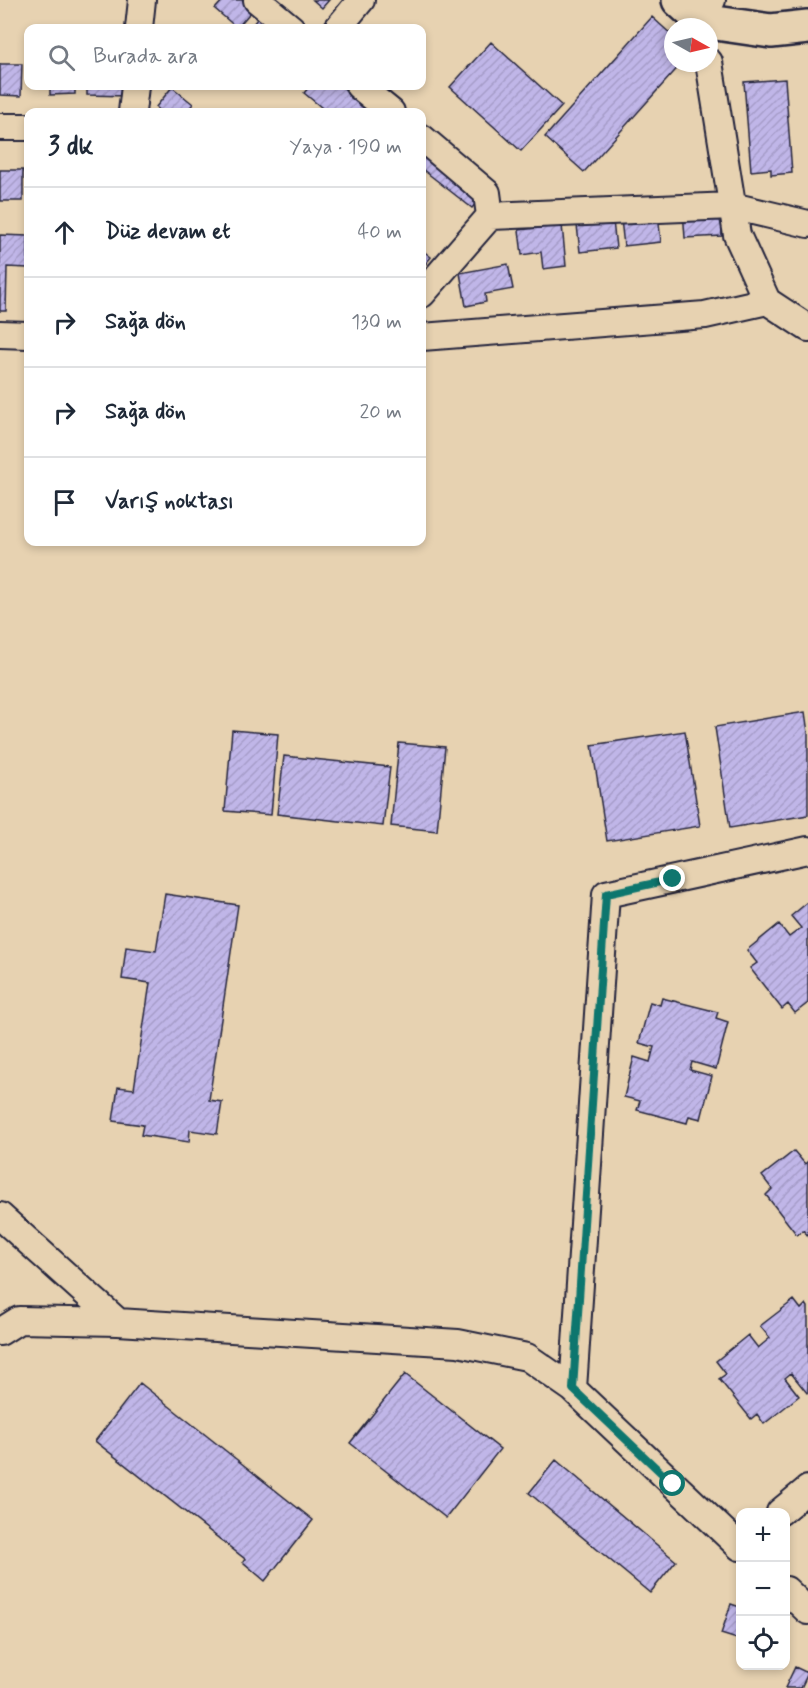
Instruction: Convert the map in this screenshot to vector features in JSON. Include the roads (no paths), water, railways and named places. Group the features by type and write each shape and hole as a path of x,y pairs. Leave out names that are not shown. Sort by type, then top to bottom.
{"street":[{"path":"139,24 142,0"},
{"path":"257,0 286,24"},
{"path":"341,24 361,0"},
{"path":"699,12 771,30 808,27"},
{"path":"711,72 737,235 767,301 808,328"},
{"path":"132,108 135,90"},
{"path":"364,90 386,108"},
{"path":"0,127 24,127"},
{"path":"426,141 487,193 490,216"},
{"path":"426,289 490,216 732,206 808,224"},
{"path":"426,337 705,315 767,301"},
{"path":"0,334 24,334"},
{"path":"573,1389 606,894 808,850"},
{"path":"0,1216 117,1322"},
{"path":"0,1332 19,1320 117,1322 458,1343 526,1357 573,1389 736,1543"},
{"path":"785,1508 808,1489"},
{"path":"790,1594 808,1611"}]}
